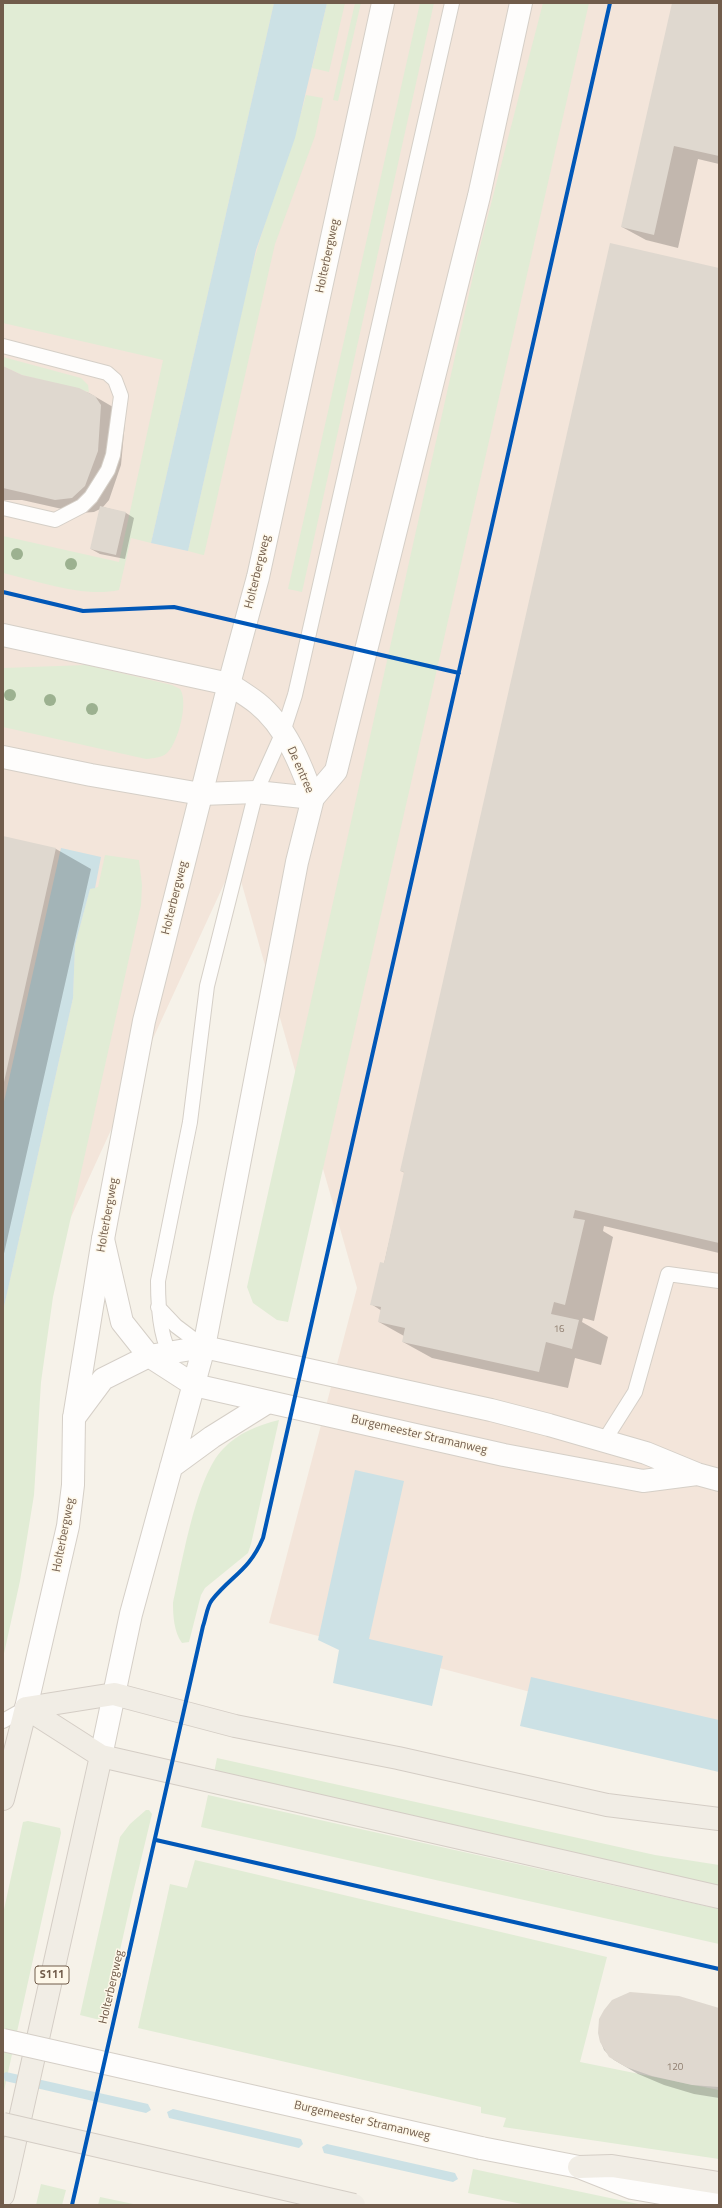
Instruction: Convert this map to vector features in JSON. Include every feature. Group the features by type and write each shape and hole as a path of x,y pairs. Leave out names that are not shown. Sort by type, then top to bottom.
{"main road":[{"name":"Holterbergweg","path":"3,1799 26,1708 68,1526 73,1486 74,1418 103,1239 144,1021 229,684 258,577 383,3"},
{"name":"S111","path":"3,2195 101,1756 131,1614 204,1347 296,862 313,798 336,771 479,196 521,3"},
{"name":"De entree","path":"3,635 229,684 258,704 283,732 303,770 313,798 256,792 201,794 98,776 3,757"},
{"name":"Burgemeester Stramanweg","path":"103,1239 122,1322 194,1385 504,1455 643,1481 697,1474"},
{"name":"Burgemeester Stramanweg","path":"74,1418 103,1379 159,1354 204,1347 491,1410 646,1453 697,1474 719,1480"},
{"path":"171,1467 212,1438 268,1402"},
{"path":"26,1708 114,1694 235,1726 398,1758 607,1806 719,1819"},
{"path":"26,1708 101,1756 719,1897"},
{"name":"Burgemeester Stramanweg","path":"3,2040 481,2148 579,2167 632,2188 719,2203"},
{"path":"3,2124 354,2205"},
{"path":"579,2167 612,2166 719,2183"}],"lane":[{"path":"159,1354 158,1281 190,1122 207,986 256,792 283,732 295,695 452,3"},
{"path":"3,346 107,373 115,380 121,396 113,455 104,477 91,497 82,506 55,520 3,508"},
{"path":"604,1441 635,1392 668,1274 719,1281"},
{"path":"158,1307 176,1326 204,1347"},
{"path":"3,1721 26,1708"}],"shaded area":[{"path":"3,3 719,3 719,1739 591,1708 269,1623 357,1288 235,860 32,1302 3,1421"},
{"path":"274,3 327,3 295,138 256,250 188,551 151,543"},
{"path":"61,848 101,857 95,888 90,889 75,945 73,998 3,1311 3,1106"},
{"path":"355,1470 404,1481 369,1639 443,1656 432,1706 333,1683 339,1650 318,1640"},
{"path":"531,1677 719,1720 719,1772 520,1726"},
{"path":"6,2072 148,2104 151,2110 146,2113 5,2081 3,2074"},
{"path":"173,2109 301,2139 303,2144 299,2148 169,2118 167,2112"},
{"path":"327,2144 455,2173 458,2179 453,2182 324,2153 322,2147"}],"green space":[{"path":"3,3 274,3 151,543 131,538 119,590 91,592 61,588 3,573 3,536 119,562 163,360 3,323"},
{"path":"327,3 345,3 329,72 312,68"},
{"path":"355,3 361,3 338,101 333,100"},
{"path":"420,3 434,3 302,592 288,589"},
{"path":"543,3 589,3 288,1322 277,1320 253,1303 247,1287 477,258"},
{"path":"306,95 323,98 315,136 275,244 203,555 188,551 253,263"},
{"path":"3,357 81,378 88,385 89,392 22,375 3,366"},
{"path":"86,665 172,685 180,689 183,703 181,722 175,741 165,755 146,759 3,727 3,668"},
{"path":"105,855 139,860 142,885 141,905 53,1297 41,1382 34,1495 20,1581 3,1658 3,1311 73,998 75,945 90,889 98,887"},
{"path":"279,1420 248,1553 205,1588 201,1595 189,1642 182,1643 176,1629 173,1603 191,1522 205,1479 213,1462 223,1449 235,1438 249,1430"},
{"path":"217,1758 655,1855 719,1865 719,1886 214,1773"},
{"path":"208,1795 719,1909 719,1944 201,1827"},
{"path":"146,1810 149,1810 152,1814 104,2021 80,2015 120,1837 130,1824"},
{"path":"28,1821 60,1828 61,1833 3,2095 3,1914 23,1822"},
{"path":"195,1860 607,1957 580,2062 719,2090 719,2159 503,2127 506,2118 481,2113 481,2107 138,2028 170,1884 187,1888"},
{"path":"473,2169 643,2205 527,2205 468,2193"},
{"path":"41,2184 66,2190 62,2205 36,2205"},
{"path":"100,2197 138,2205 98,2205"}],"building":[{"path":"672,3 719,3 719,156 674,146 654,235 621,227"},
{"path":"610,243 719,268 719,1243 575,1210 573,1218 585,1220 565,1305 554,1302 551,1314 579,1320 572,1349 546,1342 539,1372 402,1342 405,1328 378,1322 381,1307 370,1305 380,1262 384,1263 404,1172 400,1171"},
{"path":"3,366 22,375 79,388 95,396 101,405 98,451 85,486 72,498 55,500 3,488"},
{"path":"100,506 126,512 116,555 90,549"},
{"path":"3,836 56,848 4,1082 3,1082"},
{"path":"630,1992 679,1996 719,2008 719,2087 692,2085 652,2076 626,2067 609,2057 600,2042 598,2033 599,2019 612,2000"}],"cycle path":[{"path":"72,2205 203,1626 210,1603 219,1592 246,1566 258,1549 263,1538 610,3"},
{"path":"3,592 83,611 174,607 459,673"},
{"path":"156,1840 719,1969"}]}
